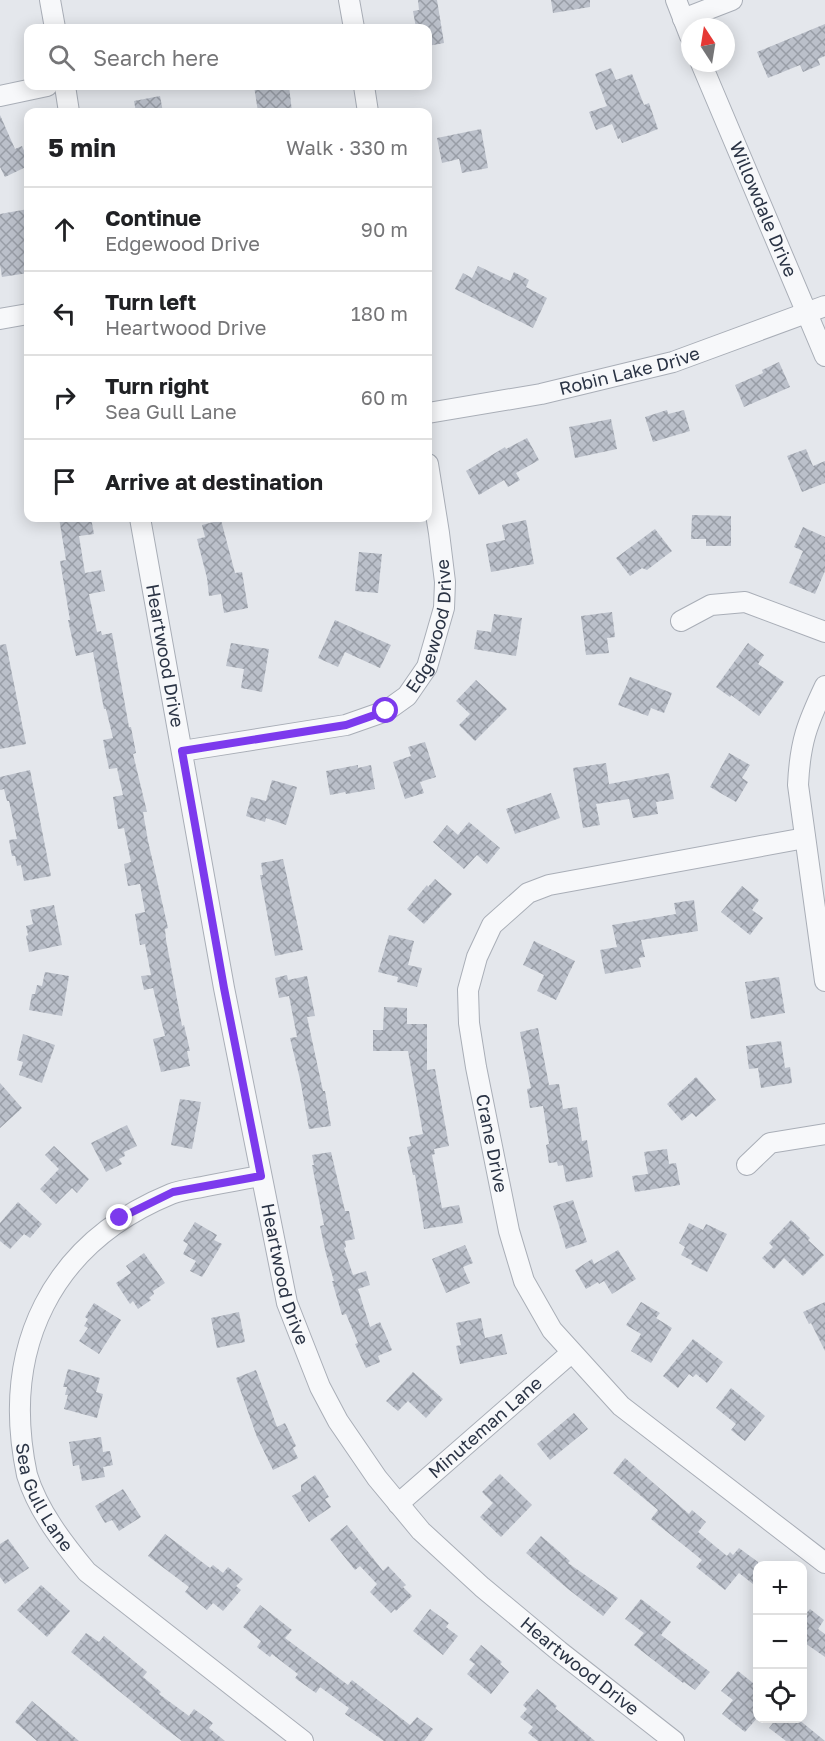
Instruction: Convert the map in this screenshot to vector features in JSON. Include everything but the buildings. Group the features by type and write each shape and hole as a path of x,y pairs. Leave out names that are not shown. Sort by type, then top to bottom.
{"street":[{"path":"50,0 54,24"},
{"path":"349,0 353,24"},
{"path":"676,0 683,18"},
{"path":"703,18 732,0"},
{"name":"Willowdale Drive","path":"705,72 825,356"},
{"path":"0,96 28,90"},
{"path":"66,90 68,108"},
{"path":"365,90 367,108"},
{"name":"Robin Lake Drive","path":"432,411 542,394 673,362 825,306"},
{"path":"0,319 24,315"},
{"name":"Edgewood Drive","path":"182,751 346,725 386,711 407,696 427,667 444,608 445,582 432,492"},
{"name":"Heartwood Drive","path":"141,522 224,988 287,1303 320,1387 338,1421 377,1478 421,1531 482,1587 558,1651 674,1741"},
{"path":"681,621 711,605 745,602 825,632"},
{"path":"825,686 806,727 799,754 798,785 825,981"},
{"name":"Crane Drive","path":"805,838 549,885 528,893 492,925 477,957 468,990 469,1023 476,1067 509,1231 524,1281 552,1330 621,1406 825,1563"},
{"path":"747,1165 770,1143 825,1134"},
{"name":"Sea Gull Lane","path":"261,1176 173,1192 120,1218 71,1259 42,1302 29,1328 16,1375 8,1425 27,1477 44,1512 64,1545 87,1572 303,1741"},
{"name":"Minuteman Lane","path":"399,1504 571,1353"}],"route":[{"path":"120,1218 173,1192 261,1176 224,988 182,751 346,725 386,711"}]}
